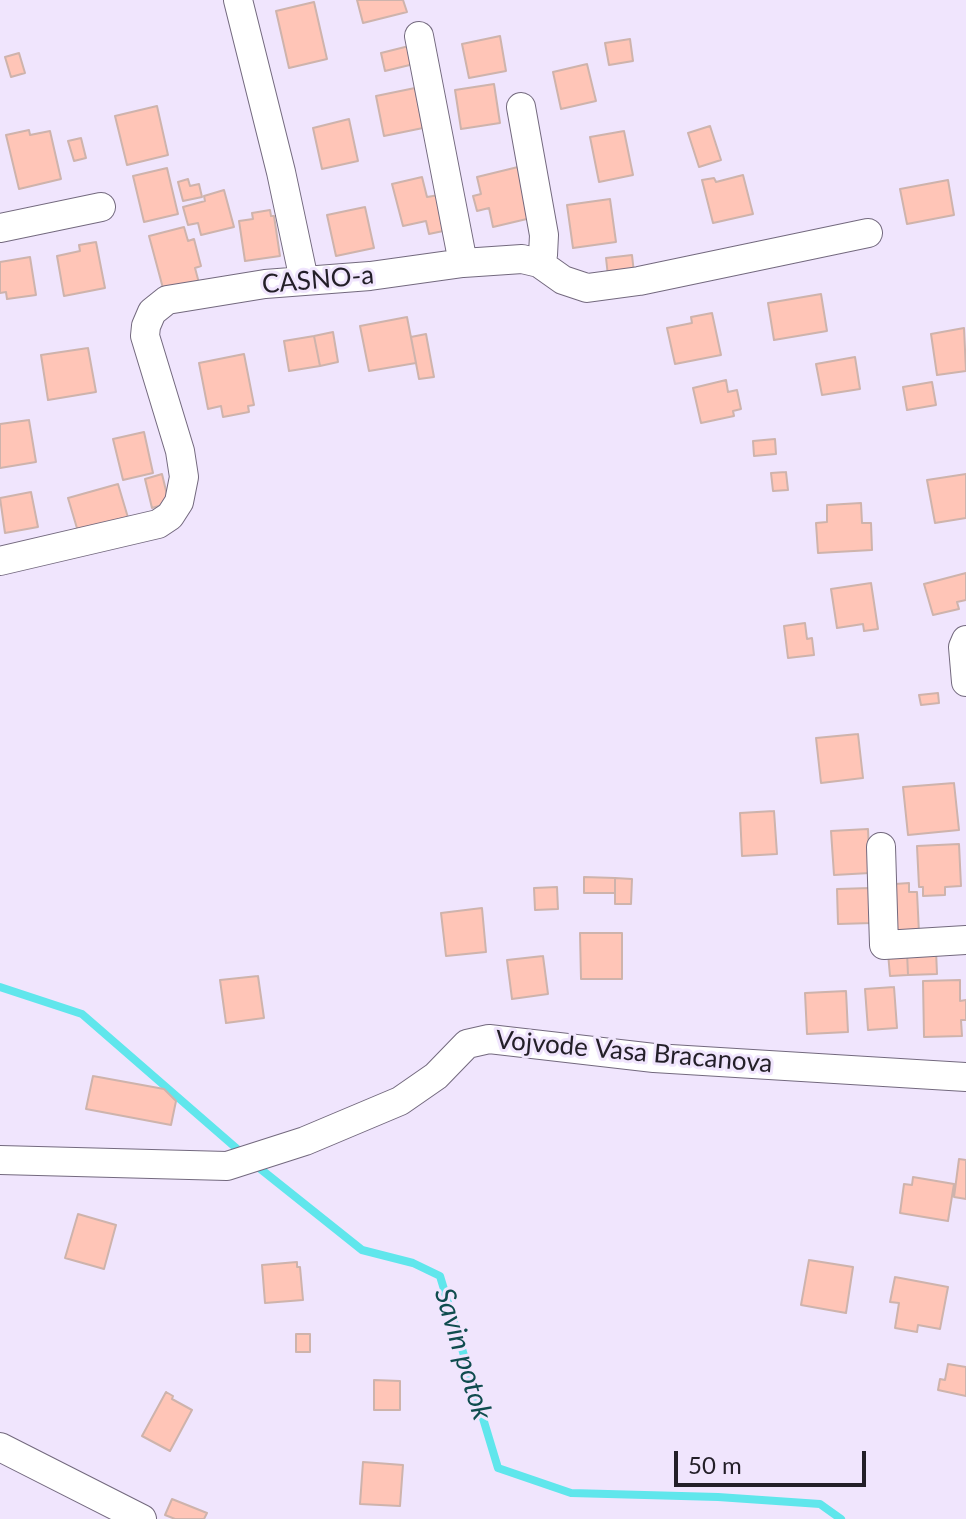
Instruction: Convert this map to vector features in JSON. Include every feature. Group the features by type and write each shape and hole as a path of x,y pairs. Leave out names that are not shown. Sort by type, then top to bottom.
{"street":[{"path":"238,0 304,280"},
{"path":"419,36 463,263"},
{"path":"521,107 544,235 543,255 539,263"},
{"path":"0,228 101,207"},
{"name":"CASNO-a","path":"0,561 142,529 170,516 179,502 184,477 180,451 145,336 148,319 156,307 174,298 304,280 522,259 539,263 563,280 587,288 639,281 868,233"},
{"path":"966,640 963,647 966,682"},
{"path":"881,847 884,945 966,940"},
{"name":"Vojvode Vasa Bracanova","path":"0,1160 227,1166 305,1141 400,1101 421,1089 459,1050 478,1040 489,1039 654,1058 966,1077"},
{"path":"0,1447 142,1519"}],"building":[{"path":"357,0 403,0 407,12 363,23"},
{"path":"314,2 327,59 289,68 276,11"},
{"path":"500,36 506,71 469,78 462,44"},
{"path":"630,39 633,61 609,65 605,43"},
{"path":"409,46 414,64 385,71 381,53"},
{"path":"19,53 25,73 11,77 5,57"},
{"path":"587,64 596,101 561,109 553,72"},
{"path":"494,84 500,123 461,129 455,90"},
{"path":"415,88 423,128 384,136 376,96"},
{"path":"157,106 168,155 127,165 115,116"},
{"path":"349,119 358,161 322,169 313,128"},
{"path":"710,126 721,160 699,167 688,133"},
{"path":"29,130 30,135 50,131 61,179 19,189 6,135"},
{"path":"624,131 633,175 599,182 590,137"},
{"path":"81,138 86,158 74,161 68,141"},
{"path":"518,167 531,218 493,227 489,208 477,211 473,196 481,194 477,177"},
{"path":"167,168 178,214 144,222 133,176"},
{"path":"743,175 753,214 713,223 702,180 714,178 716,182"},
{"path":"422,177 427,197 439,195 448,230 429,234 426,221 403,226 392,184"},
{"path":"188,179 190,186 199,184 202,197 183,201 178,182"},
{"path":"948,180 954,215 907,224 900,189"},
{"path":"224,190 234,227 201,235 198,223 188,225 183,207 205,201 204,196"},
{"path":"610,199 616,242 573,248 567,205"},
{"path":"365,207 374,248 336,256 327,215"},
{"path":"270,210 271,216 274,216 280,256 245,261 239,221 253,219 252,213"},
{"path":"184,227 188,241 194,239 201,266 195,268 199,283 164,292 149,236"},
{"path":"96,242 105,288 64,296 57,256 80,251 79,245"},
{"path":"632,255 634,273 608,276 606,258"},
{"path":"30,257 36,295 7,299 6,292 0,293 0,262"},
{"path":"821,294 827,331 774,340 768,303"},
{"path":"712,313 721,355 675,364 667,328 692,323 691,317"},
{"path":"407,317 416,363 369,371 360,326"},
{"path":"964,328 966,371 937,375 931,334"},
{"path":"333,332 338,362 320,366 314,336"},
{"path":"426,334 434,377 419,379 411,337"},
{"path":"314,336 320,366 289,371 284,341"},
{"path":"88,348 96,392 48,400 41,355"},
{"path":"244,354 254,405 248,406 249,412 223,417 221,406 208,409 199,363"},
{"path":"855,357 860,389 822,395 816,364"},
{"path":"726,380 728,392 737,390 741,409 733,411 734,416 701,423 693,388"},
{"path":"932,382 936,405 907,410 903,387"},
{"path":"29,420 36,462 0,468 0,424"},
{"path":"144,432 153,473 123,480 113,439"},
{"path":"775,439 776,454 754,456 753,441"},
{"path":"786,472 788,490 773,491 771,473"},
{"path":"162,474 169,503 152,508 145,479"},
{"path":"966,474 966,518 935,523 927,480"},
{"path":"118,484 129,521 79,535 68,498"},
{"path":"31,492 38,527 5,533 0,498"},
{"path":"861,503 862,523 871,523 872,550 818,553 816,523 827,522 827,505"},
{"path":"966,573 966,600 957,602 959,609 933,615 924,584"},
{"path":"871,583 878,629 864,631 863,624 837,628 831,589"},
{"path":"805,623 807,639 812,638 814,655 788,658 784,626"},
{"path":"938,693 939,703 921,705 919,695"},
{"path":"858,734 863,778 821,783 816,738"},
{"path":"954,783 959,830 908,835 903,787"},
{"path":"774,811 777,854 742,856 740,813"},
{"path":"868,829 870,873 834,875 831,831"},
{"path":"959,844 961,886 945,887 945,895 923,896 923,887 919,887 917,846"},
{"path":"584,877 615,878 615,893 584,893"},
{"path":"615,878 632,879 631,904 615,904"},
{"path":"909,883 909,892 917,892 919,933 896,934 895,884"},
{"path":"557,887 558,909 535,910 534,888"},
{"path":"871,888 872,923 838,924 837,889"},
{"path":"482,908 486,952 446,956 441,913"},
{"path":"580,933 622,933 622,979 581,979"},
{"path":"936,950 937,974 908,975 907,952"},
{"path":"907,952 908,975 890,976 888,953"},
{"path":"543,956 548,994 512,999 507,960"},
{"path":"258,976 264,1018 226,1023 220,980"},
{"path":"960,980 960,1001 966,1000 966,1020 961,1020 962,1036 924,1037 923,981"},
{"path":"894,987 897,1028 868,1030 865,989"},
{"path":"846,991 848,1032 807,1034 805,993"},
{"path":"93,1076 164,1089 176,1101 171,1125 86,1109"},
{"path":"959,1159 966,1160 966,1199 954,1197"},
{"path":"913,1177 954,1184 948,1221 900,1213 904,1184 912,1185"},
{"path":"78,1214 116,1225 104,1269 65,1258"},
{"path":"809,1260 853,1267 846,1313 801,1305"},
{"path":"297,1262 303,1300 265,1303 262,1265"},
{"path":"895,1277 948,1287 940,1329 918,1325 917,1332 895,1328 899,1303 890,1302"},
{"path":"296,1334 310,1334 310,1352 296,1352"},
{"path":"948,1364 966,1367 966,1396 938,1390 940,1379 945,1380"},
{"path":"374,1380 400,1381 400,1410 374,1410"},
{"path":"166,1392 192,1410 170,1451 142,1436"},
{"path":"363,1462 403,1465 400,1506 360,1504"},
{"path":"172,1499 207,1513 204,1519 175,1519 165,1515"}],"waterway":[{"name":"Savin potok","path":"0,987 82,1014 243,1154"},
{"name":"Savin potok","path":"253,1163 362,1250 413,1263 440,1276 498,1468 571,1493 718,1497 820,1504 841,1519"}]}
